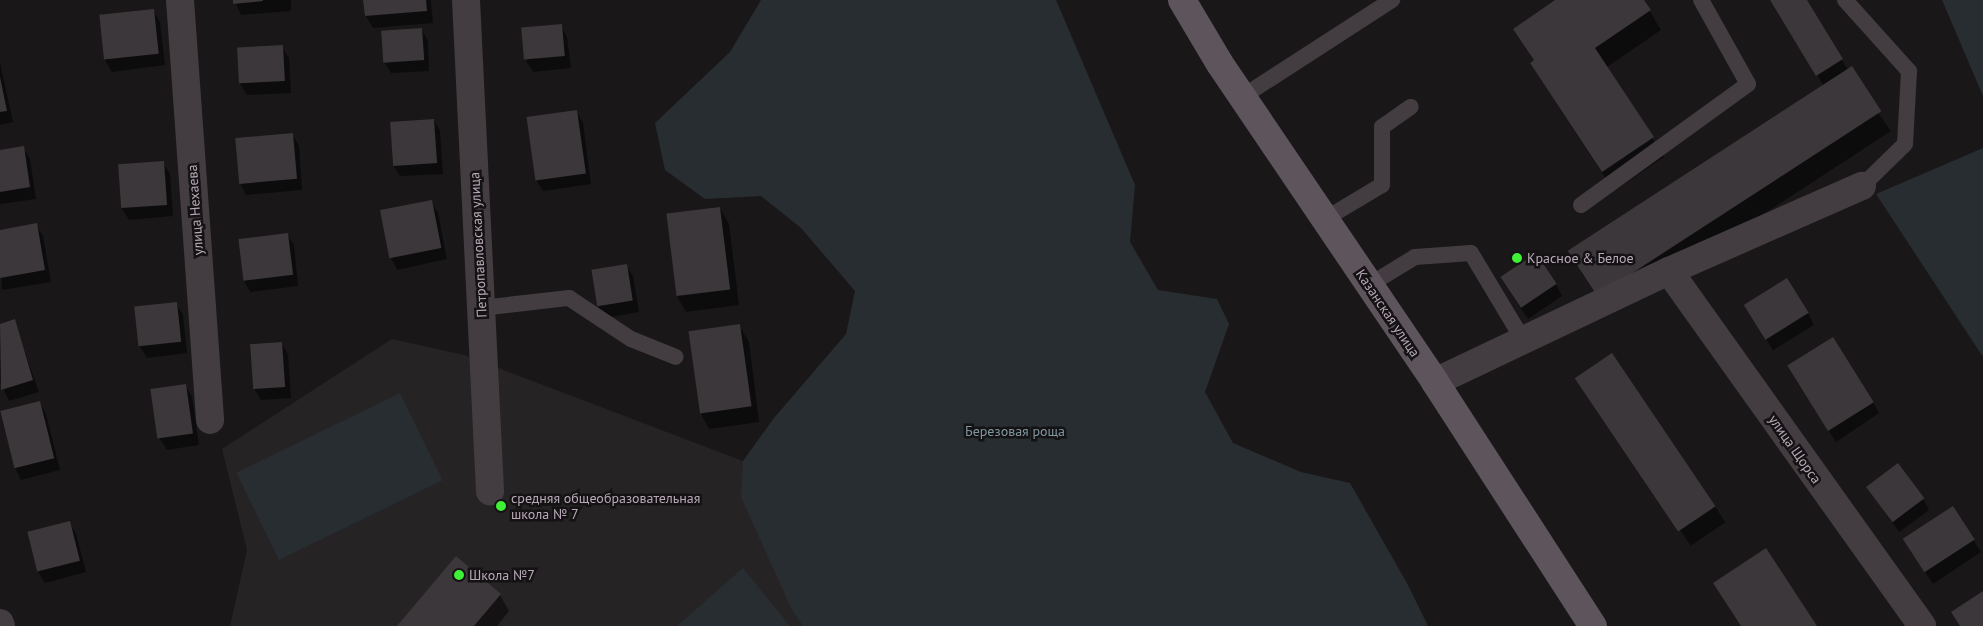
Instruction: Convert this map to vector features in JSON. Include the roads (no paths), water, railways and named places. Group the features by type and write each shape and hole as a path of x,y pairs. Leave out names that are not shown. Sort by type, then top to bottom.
{"main road":[{"name":"Казанская улица","path":"1182,0 1242,97 1435,382 1593,626"}],"street":[{"name":"улица Нехаева","path":"180,0 210,420"},
{"name":"Петропавловская улица","path":"466,0 490,491"},
{"path":"1435,382 1669,271 1862,186"},
{"name":"улица Щорса","path":"1669,271 1922,626"}],"lane":[{"path":"1242,97 1392,0"},
{"path":"1581,205 1748,84 1701,0"},
{"path":"1845,0 1909,71 1905,144 1862,186"},
{"path":"1325,219 1382,185 1382,127 1411,107"},
{"path":"1370,285 1415,257 1471,253 1523,340"},
{"path":"481,308 569,298 631,339 676,357"}],"place":[{"name":"Красное & Белое","path":"1517,258"},
{"name":"средняя общеобразовательная школа № 7","path":"501,506"},
{"name":"Школа №7","path":"459,575"}],"park label":[{"name":"Березовая роща","path":"1015,431"}]}
